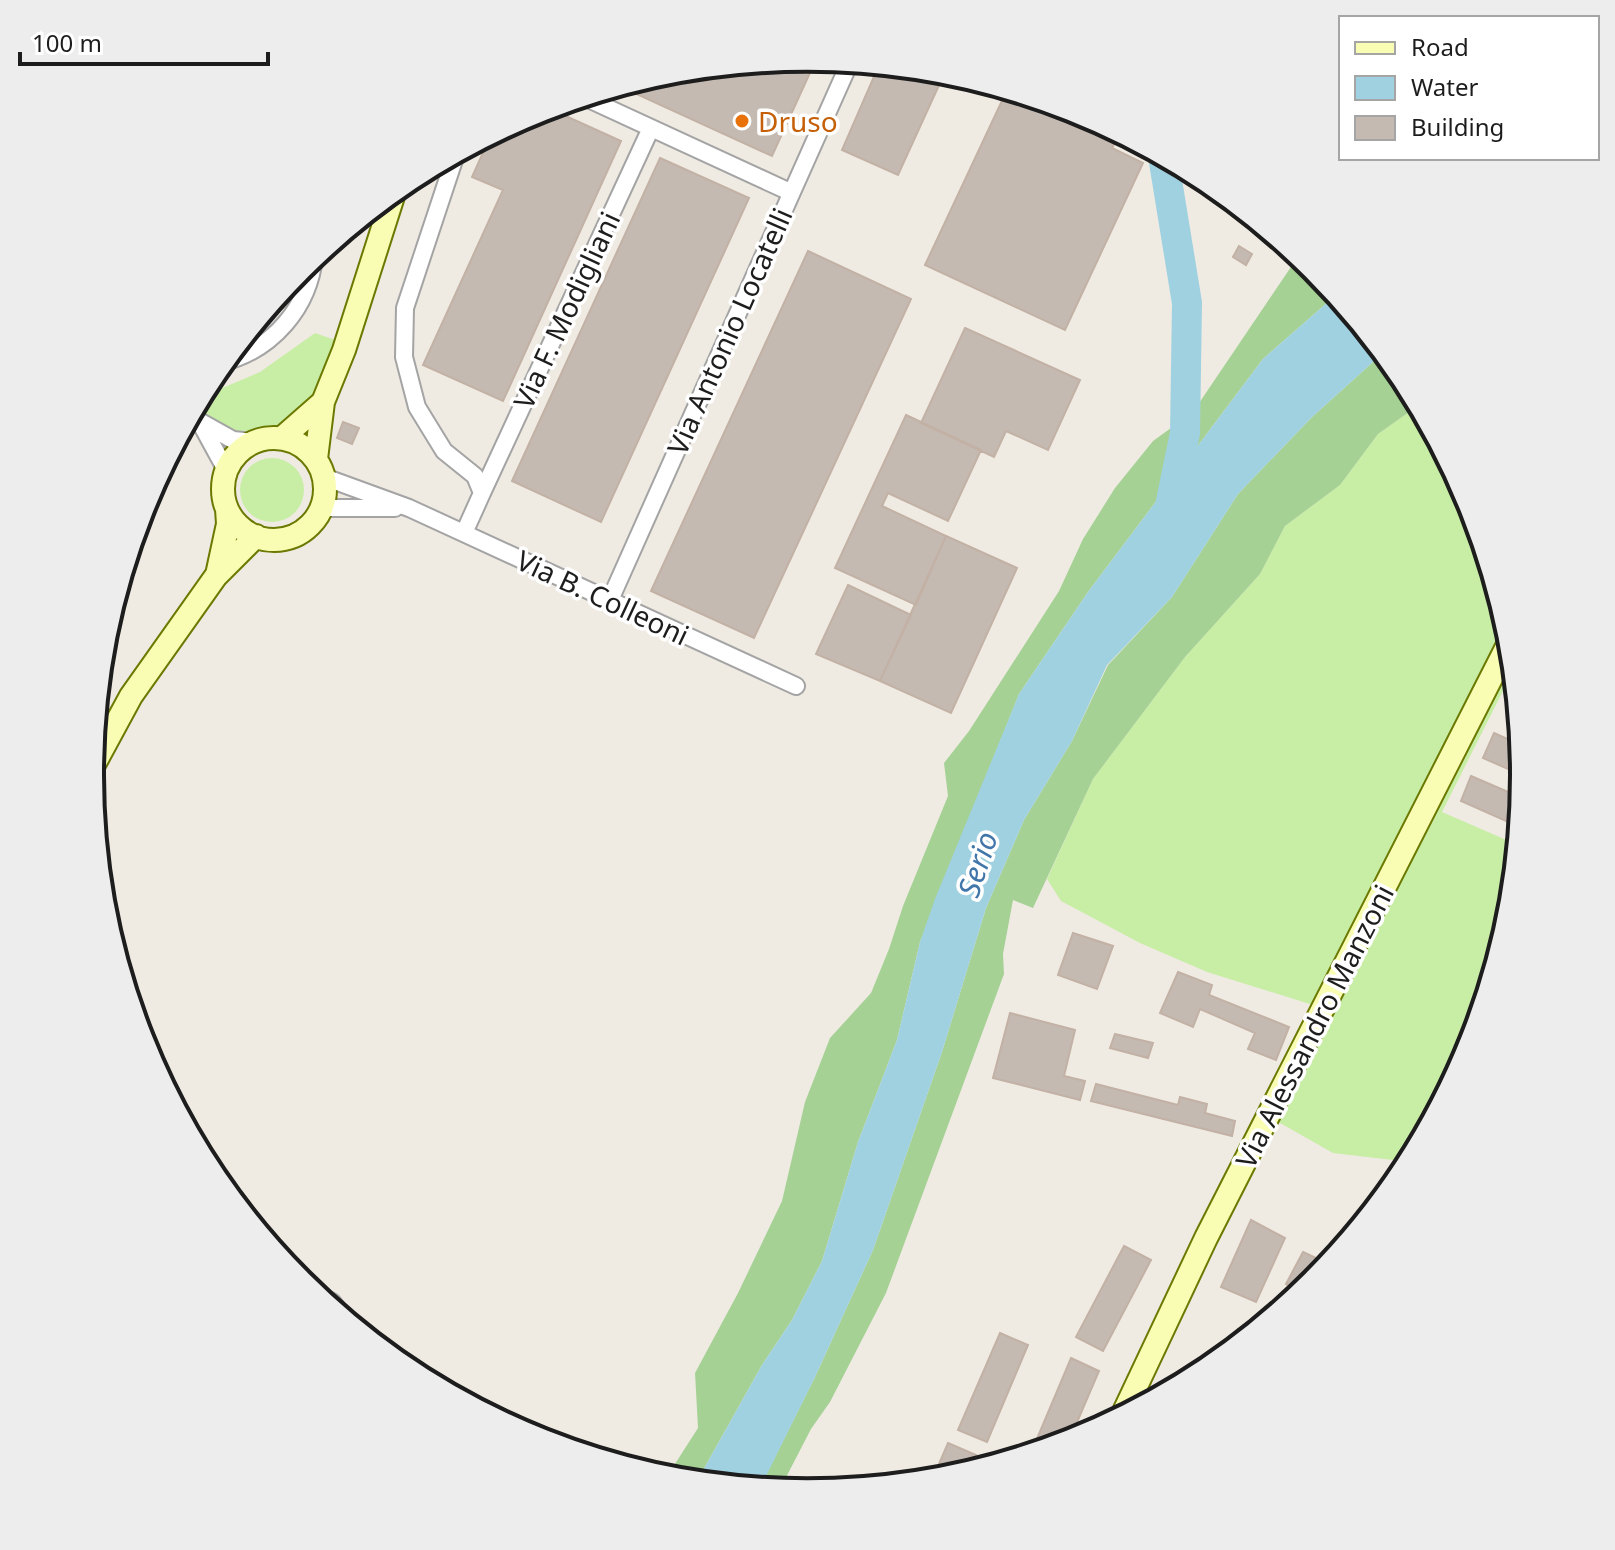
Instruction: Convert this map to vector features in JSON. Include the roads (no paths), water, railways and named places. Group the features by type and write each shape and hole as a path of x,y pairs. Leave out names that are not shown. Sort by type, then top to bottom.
{"street":[{"name":"Via Antonio Locatelli","path":"610,600 845,74"},
{"path":"599,104 790,192"},
{"name":"Via F. Modigliani","path":"464,533 651,128"},
{"path":"451,169 405,308 404,357 417,407 444,451 475,476 482,493"},
{"path":"227,509 244,530 271,540 295,535 314,521 322,508 325,492 320,468 323,402 344,350 388,211"},
{"path":"247,351 268,341 296,313 312,276"},
{"path":"282,438 323,402"},
{"path":"200,421 233,440 254,442"},
{"path":"199,424 226,470"},
{"path":"216,576 226,539 227,509 223,483 233,458 254,442 282,438 306,449 320,468"},
{"name":"Via B. Colleoni","path":"320,468 796,686"},
{"name":"Via B. Colleoni","path":"322,508 409,508"},
{"path":"105,743 131,696 216,576 256,536"},
{"name":"Via Alessandro Manzoni","path":"1130,1400 1206,1238 1500,660"}],"water":[{"name":"Serio","path":"1328,302 1375,360 1311,418 1238,494 1172,597 1107,665 1072,741 1024,820 986,908 942,1052 873,1250 766,1476 703,1470 762,1365 792,1320 822,1261 858,1142 897,1040 920,942 1019,694 1088,592 1263,359"}],"waterway":[{"path":"1165,170 1187,303 1185,433 1170,506"}],"place":[{"name":"Druso","path":"742,121"}]}
